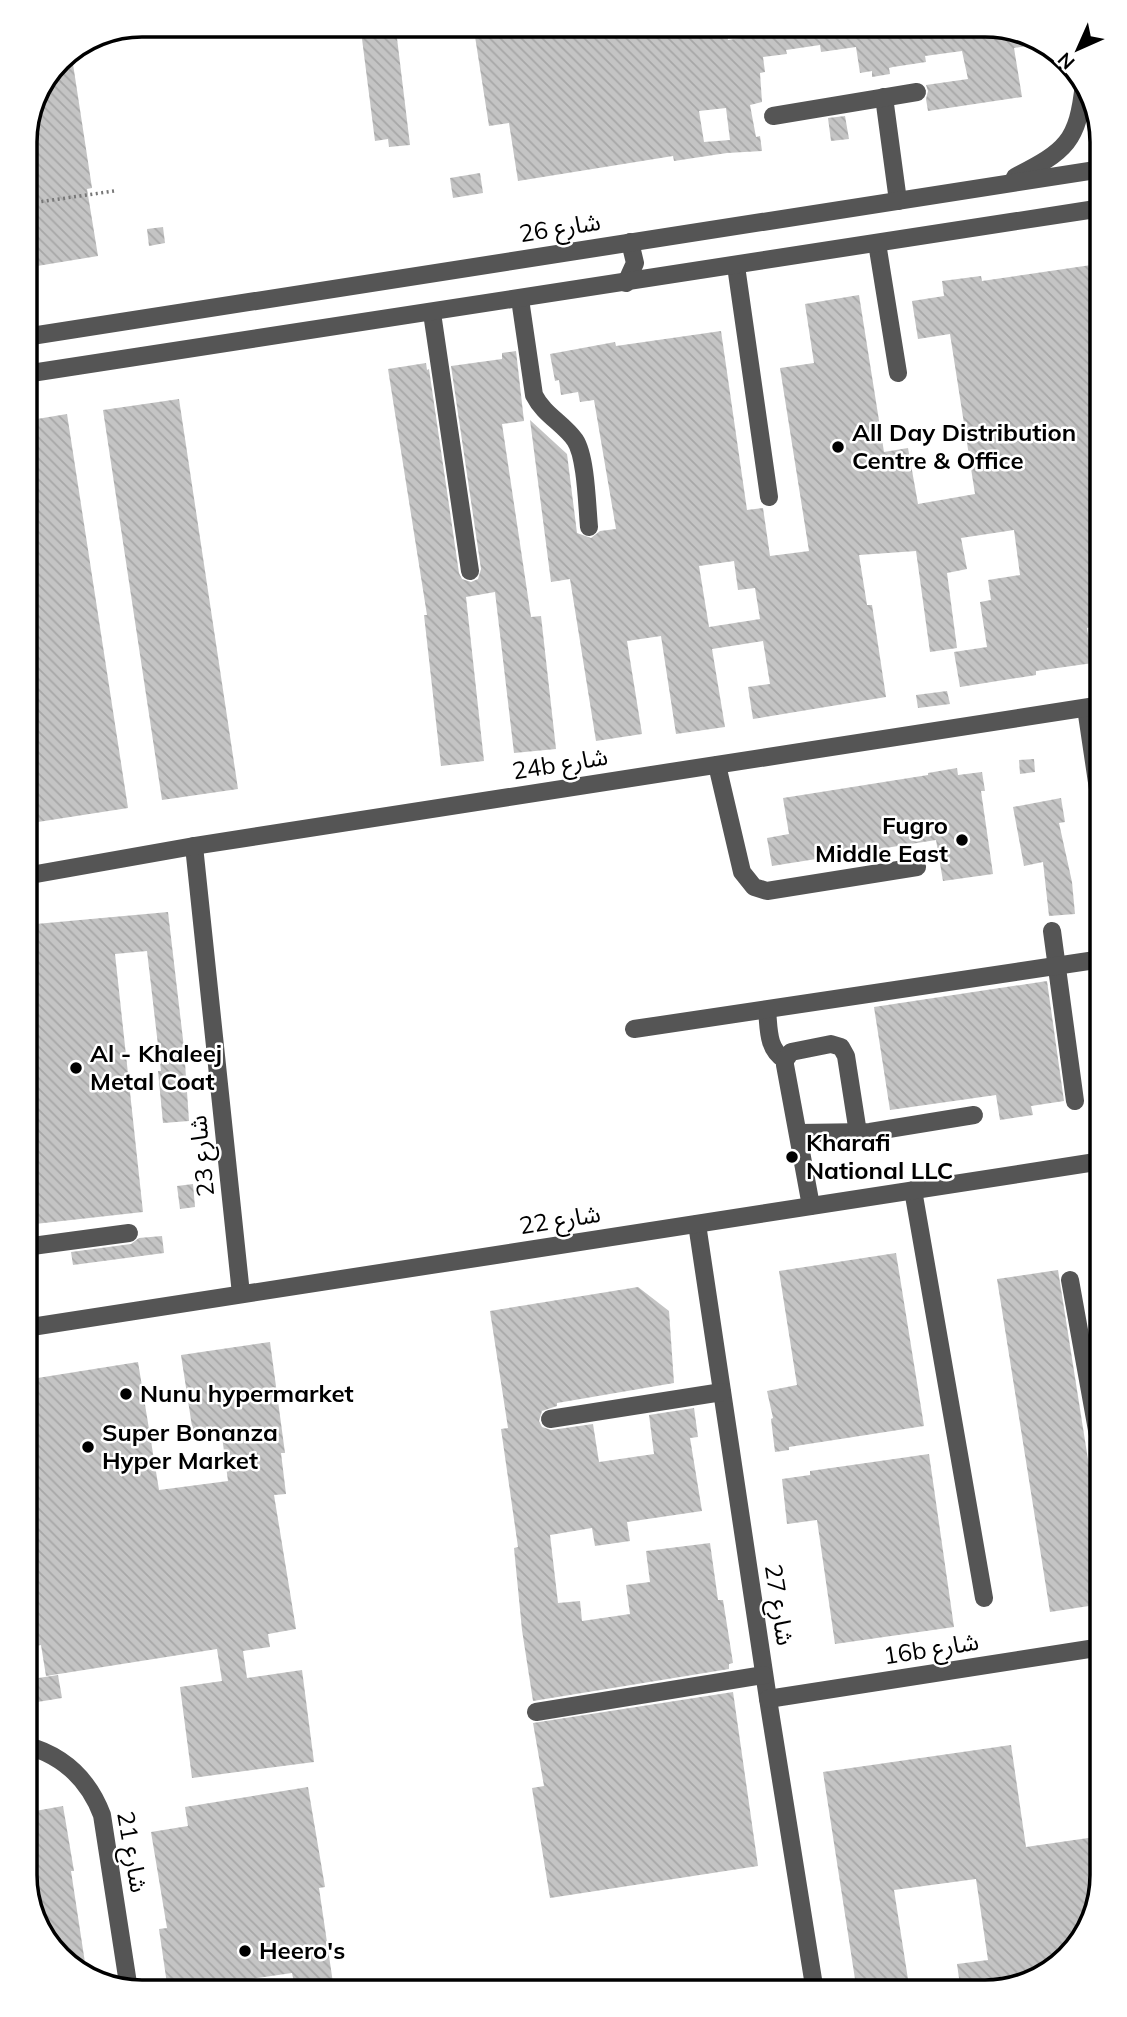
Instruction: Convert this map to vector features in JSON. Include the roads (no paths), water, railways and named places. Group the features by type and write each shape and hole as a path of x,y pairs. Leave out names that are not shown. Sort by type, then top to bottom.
{"street":[{"path":"773,116 917,92"},
{"path":"884,97 898,201"},
{"path":"1000,184 1048,160 1068,142 1080,118 1082,103"},
{"name":"شارع 26","path":"37,335 1090,171"},
{"path":"37,372 1090,210"},
{"path":"626,283 635,263 630,242"},
{"path":"877,243 898,373"},
{"path":"736,266 769,496"},
{"path":"520,299 534,396 542,409 572,437 579,449 589,527"},
{"path":"432,313 470,571"},
{"name":"24b شارع","path":"37,874 194,846 1090,707"},
{"path":"717,765 742,872 754,887 767,891 917,867"},
{"name":"شارع 23","path":"194,846 241,1294"},
{"path":"1052,931 1075,1101"},
{"path":"634,1030 1090,960"},
{"path":"767,1010 770,1043 776,1053 785,1060"},
{"path":"811,1206 785,1060 787,1055 795,1049 831,1044 841,1047 846,1056 858,1133"},
{"path":"798,1133 858,1133 974,1115"},
{"name":"شارع 22","path":"37,1325 1090,1163"},
{"path":"913,1190 984,1598"},
{"name":"شارع 27","path":"697,1224 764,1675 813,1980"},
{"path":"37,1245 129,1233"},
{"path":"1070,1280 1090,1391"},
{"path":"550,1419 722,1392"},
{"name":"16b شارع","path":"768,1699 1090,1649"},
{"path":"536,1712 764,1675"},
{"name":"شارع 21","path":"37,1749 52,1755 74,1770 91,1790 102,1815 127,1979"}],"place":[{"name":"All Day Distribution Centre & Office","path":"838,447"},
{"name":"Fugro Middle East","path":"962,840"},
{"name":"Al - Khaleej Metal Coat","path":"76,1068"},
{"name":"Kharafi National LLC","path":"792,1157"},
{"name":"Nunu hypermarket","path":"126,1394"},
{"name":"Super Bonanza Hyper Market","path":"88,1447"},
{"name":"Heero's","path":"245,1951"}]}
